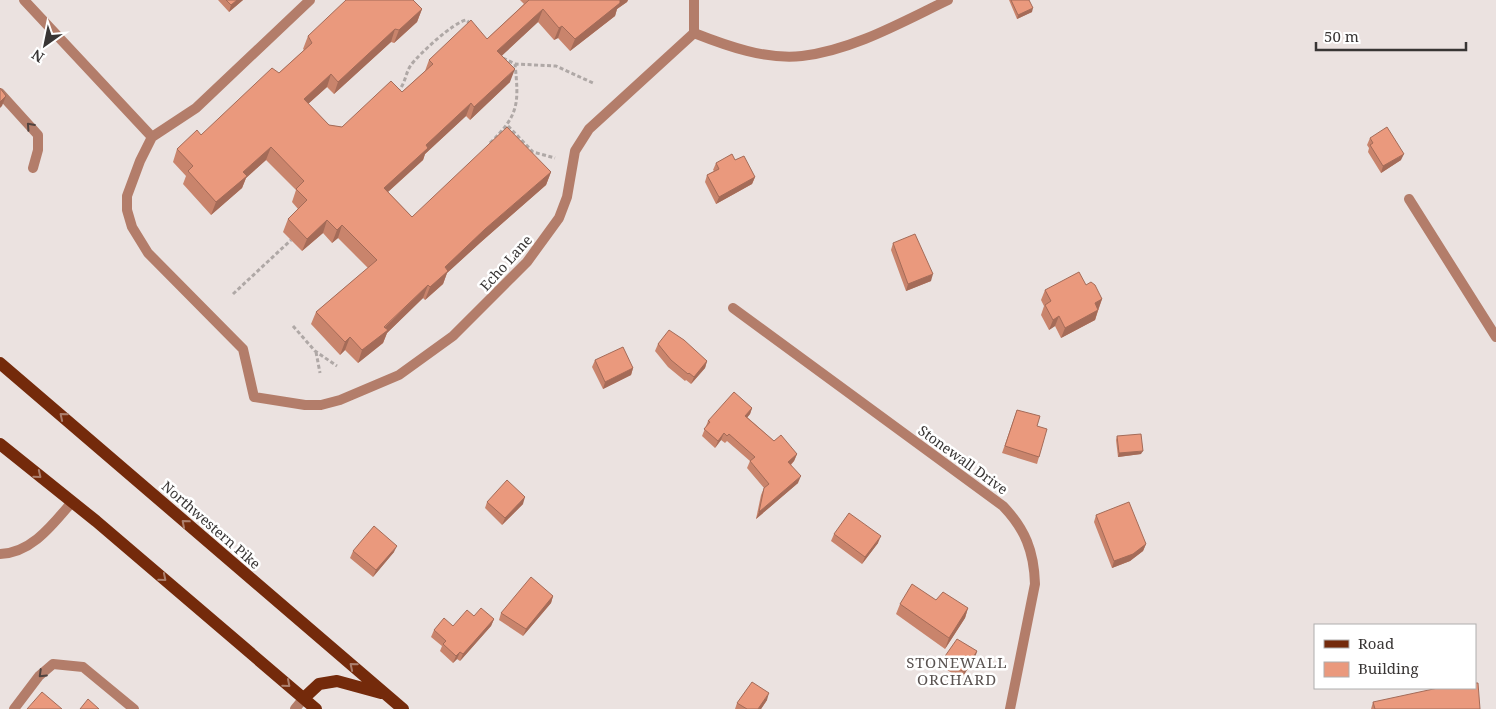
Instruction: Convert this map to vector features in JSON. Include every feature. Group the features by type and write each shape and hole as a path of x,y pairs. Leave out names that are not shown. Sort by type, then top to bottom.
{"main road":[{"name":"Northwestern Pike","path":"0,363 403,709"},
{"path":"0,444 72,502 316,709"},
{"path":"304,698 319,684 338,680 387,695"}],"street":[{"path":"24,0 152,137 196,108 310,0"},
{"path":"694,0 694,33 720,43 770,56 801,56 832,49 877,33 948,0"},
{"name":"Echo Lane","path":"152,137 140,161 127,196 127,210 132,227 148,253 243,350 254,397 305,406 322,405 340,400 399,374 452,336 527,262 559,218 567,197 575,151 589,129 694,33"},
{"path":"0,93 38,135 38,150 33,168"},
{"path":"1408,198 1496,337"},
{"name":"Stonewall Drive","path":"733,308 1003,506 1017,520 1029,542 1034,562 1035,584 1010,709"},
{"path":"0,554 26,547 44,534 72,502"},
{"path":"14,709 39,676 53,664 82,668 134,709"},
{"path":"295,709 304,698"}],"path":[{"path":"397,92 403,86 413,62 456,24 466,20 474,28"},
{"path":"501,56 516,64 556,66 593,82"},
{"path":"487,146 508,125 517,103 516,64"},
{"path":"508,125 533,152 555,158"},
{"path":"232,294 292,240"},
{"path":"293,326 315,351 337,366"},
{"path":"315,351 320,373"}],"building":[{"path":"226,0 237,0 231,5"},
{"path":"346,0 413,0 422,9 399,30 395,29 338,82 331,74 304,99 329,125 342,127 391,81 402,92 433,64 429,60 471,20 487,39 529,0 620,0 620,3 575,39 562,26 559,28 543,9 497,51 515,69 474,107 471,103 426,145 428,148 384,188 412,217 507,127 551,172 485,229 445,267 448,271 430,287 428,285 384,327 388,330 362,350 350,337 345,342 316,312 377,260 342,225 337,230 327,220 307,239 288,219 307,200 296,189 304,181 271,147 243,172 247,176 216,202 188,171 193,166 177,149 197,130 201,135 272,68 279,73 312,43 308,36"},
{"path":"1011,0 1029,0 1033,8 1018,15"},
{"path":"0,88 6,96 0,102"},
{"path":"1387,127 1404,154 1383,166 1370,145 1373,143 1370,138"},
{"path":"732,154 735,160 744,156 755,177 719,197 707,175 719,169 716,163"},
{"path":"915,234 933,274 908,284 893,243"},
{"path":"1079,272 1086,285 1091,282 1095,285 1102,299 1095,303 1098,310 1065,328 1059,316 1053,320 1045,305 1051,301 1045,290"},
{"path":"669,330 684,340 707,361 694,377 671,360 658,344"},
{"path":"623,347 633,368 605,382 595,360"},
{"path":"734,392 752,408 745,416 774,441 781,435 797,454 788,462 801,476 759,512 764,488 769,484 750,461 755,457 729,434 727,436 724,433 718,441 704,429 710,422 708,421"},
{"path":"1017,410 1040,416 1037,426 1047,429 1039,457 1005,446"},
{"path":"1141,434 1143,451 1119,453 1117,436"},
{"path":"507,480 525,497 505,518 487,502"},
{"path":"1129,502 1146,544 1133,554 1114,561 1096,515"},
{"path":"849,513 881,536 865,557 834,534"},
{"path":"374,526 397,546 376,570 353,551"},
{"path":"531,577 553,596 526,629 501,613"},
{"path":"912,584 936,600 943,592 968,608 949,638 900,604"},
{"path":"481,608 494,619 463,654 460,652 456,656 443,644 446,641 434,630 444,618 453,626 467,610 474,616"},
{"path":"957,639 977,651 964,672 943,659"},
{"path":"752,682 769,693 758,709 747,709 737,703"},
{"path":"1476,683 1478,683 1480,709 1375,709 1373,702 1433,689 1476,689"},
{"path":"42,692 62,709 27,709"},
{"path":"88,699 99,709 80,709"}],"district":[{"name":"STONEWALL ORCHARD","path":"957,672"}]}
